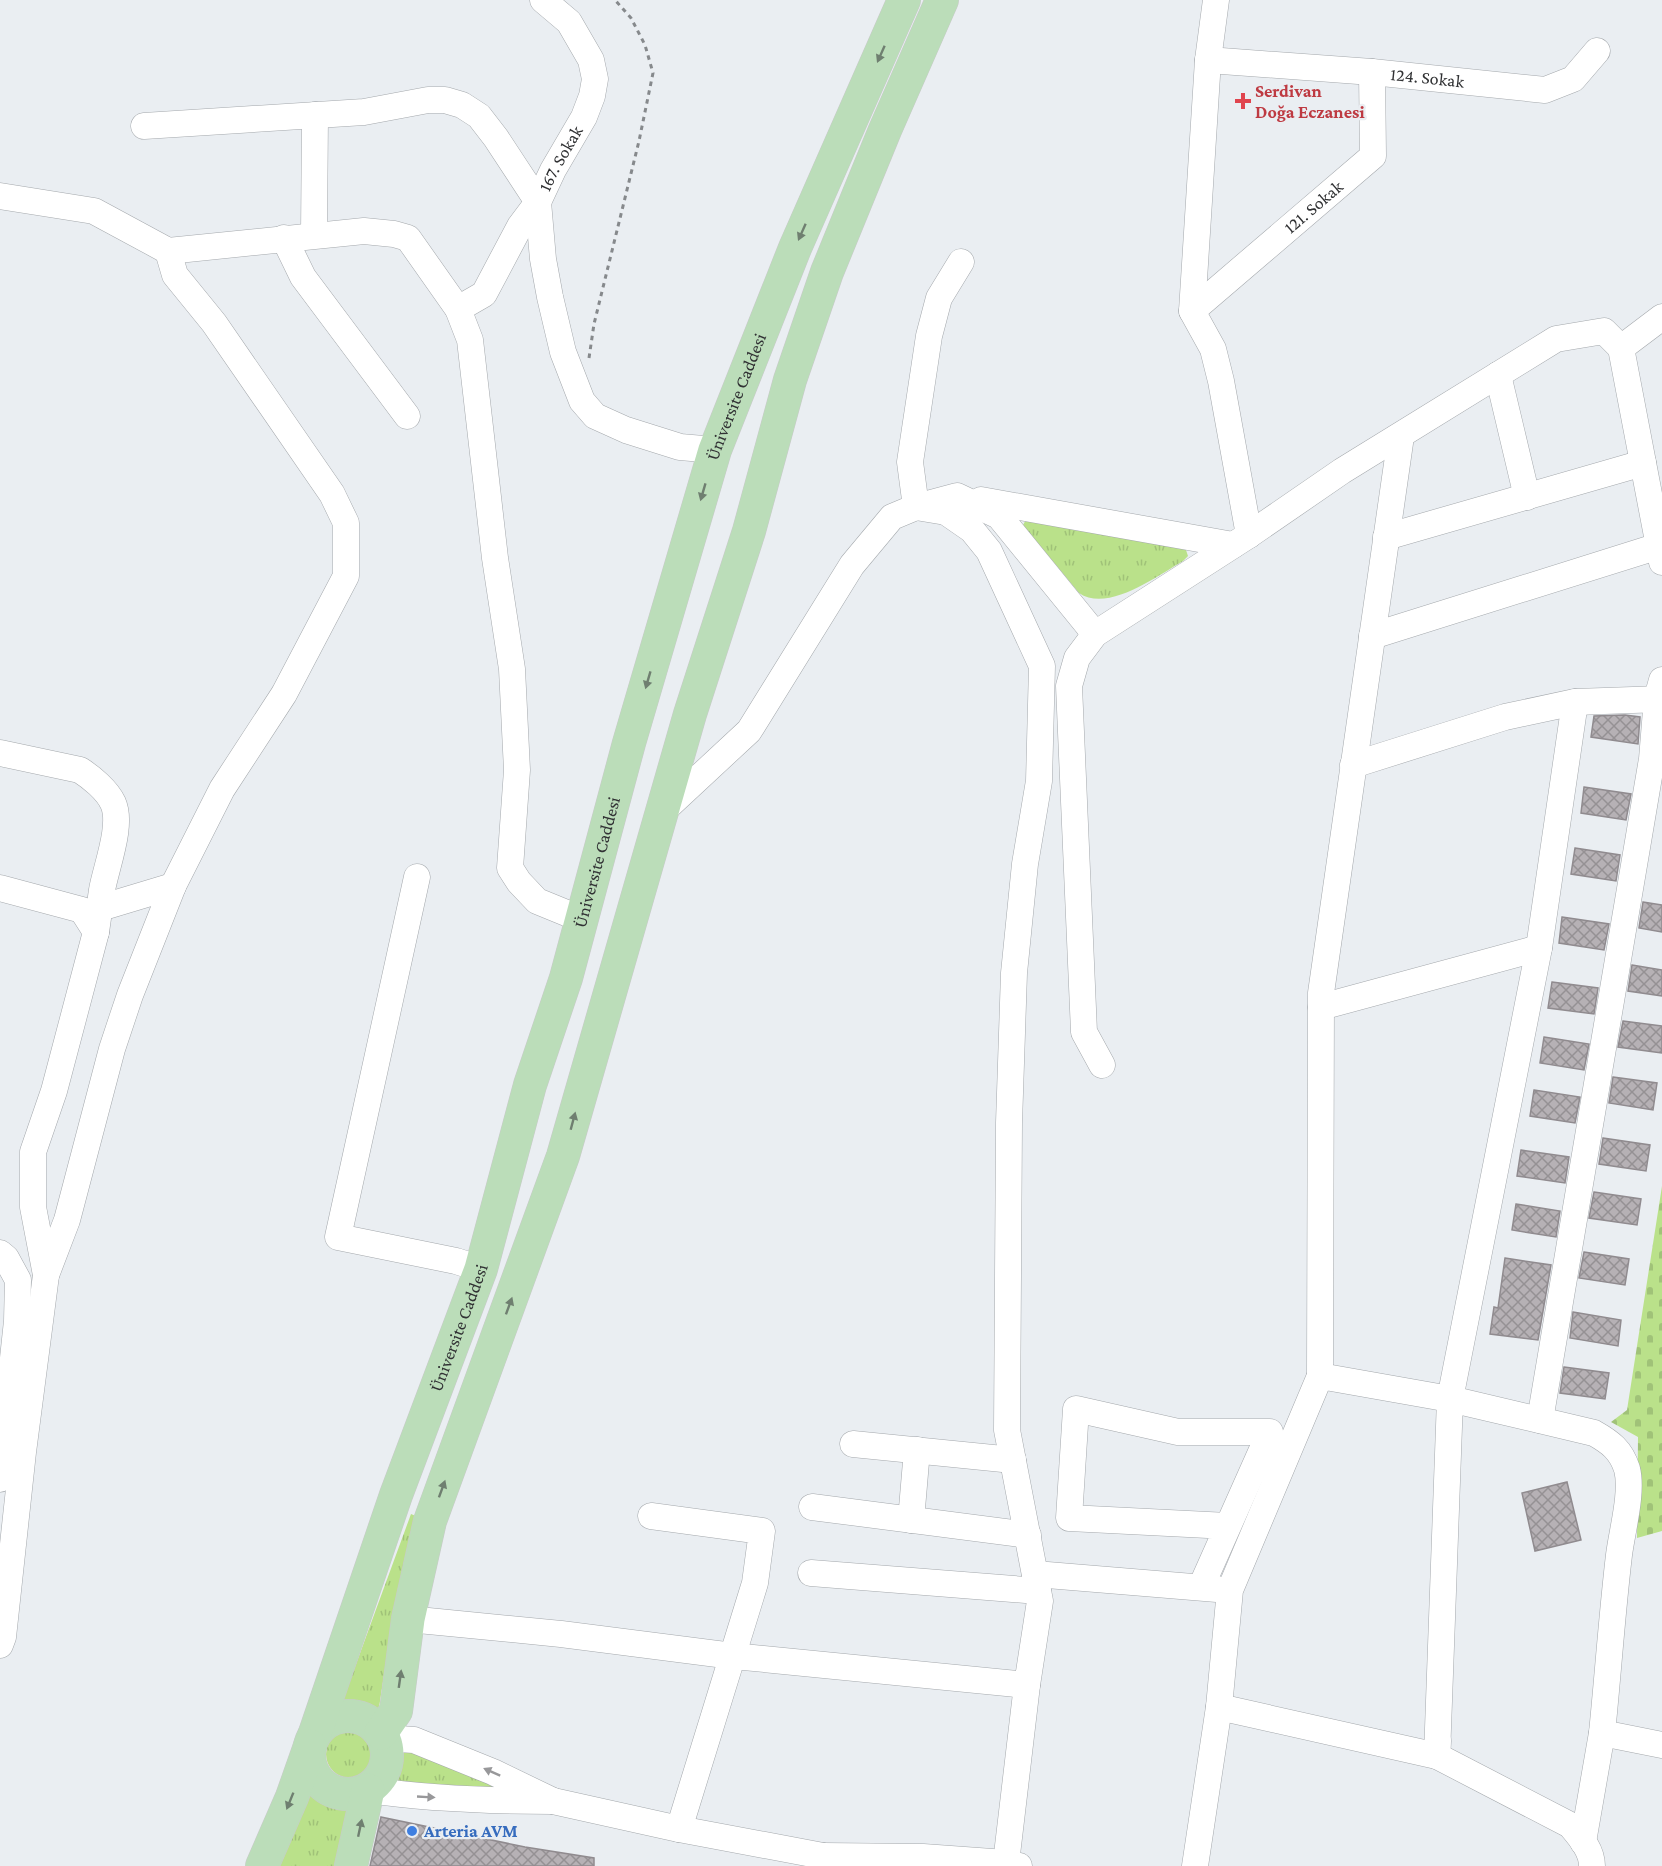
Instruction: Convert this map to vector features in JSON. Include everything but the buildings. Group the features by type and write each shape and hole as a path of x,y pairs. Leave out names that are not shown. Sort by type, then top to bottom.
{"main road":[{"name":"Üniversite Caddesi","path":"262,1866 292,1797 392,1505 481,1269 530,1085 566,978 629,742 715,450 795,248 904,0"},
{"path":"382,1735 396,1711 408,1619 430,1521 563,1156 690,714 749,531 790,380 823,282 885,129 942,0"},
{"path":"312,1739 324,1724 348,1715 366,1720 382,1735 387,1745 388,1758 385,1770 378,1782 368,1790 351,1866"},
{"name":"Üniversite Caddesi","path":"312,1739 310,1765 319,1782 329,1790 342,1794 355,1794 368,1790"}],"street":[{"name":"167. Sokak","path":"458,309 484,294 520,226 538,202 553,170 584,117 592,96 595,79 591,60 569,22 543,0"},
{"path":"1216,0 1208,60 1192,311 1213,349 1221,381 1241,540"},
{"name":"124. Sokak","path":"1208,60 1372,72 1545,90 1573,79 1597,51"},
{"name":"121. Sokak","path":"1192,311 1372,156 1372,72"},
{"path":"144,126 364,112 428,100 445,100 462,105 479,116 538,202 543,259 550,297 563,352 582,401 595,416 626,430 680,447 715,450"},
{"path":"314,235 315,115"},
{"path":"0,196 94,212 168,251 364,231 408,238 458,309 470,340 495,558 512,669 517,770 510,868 519,882 537,901 581,919"},
{"path":"284,238 303,277 407,416"},
{"path":"0,1645 3,1637 23,1452 46,1275 67,1220 119,1027 173,886 222,789 284,694 346,576 346,523 332,494 284,421 214,323 176,275 168,251"},
{"path":"916,507 910,462 929,336 939,298 961,262"},
{"path":"1621,348 1662,317"},
{"path":"1102,1065 1084,1032 1069,686 1077,658 1095,634 1241,540 1342,471 1556,339 1604,331 1621,348 1661,554 1372,636"},
{"path":"1498,375 1527,496"},
{"path":"1195,1866 1219,1707 1230,1590 1320,1376 1321,993 1401,435"},
{"path":"1386,537 1643,463"},
{"path":"664,810 749,731 852,565 892,517 916,507 957,496 1241,540"},
{"path":"957,496 999,516 1095,634"},
{"path":"368,1790 405,1796 489,1801 553,1801 823,1861 922,1857 1013,1865 1027,1685 1040,1601 1007,1430 1009,1123 1014,973 1024,864 1039,781 1042,666 989,551 972,530 946,512 916,507"},
{"path":"1353,765 1505,717 1575,702 1660,692 1652,759 1540,1420"},
{"path":"1437,1756 1458,1401 1539,948 1575,702"},
{"path":"0,753 80,770 90,776 113,802 116,818 98,920 54,1091 33,1152 33,1207 46,1275"},
{"path":"417,877 338,1237 456,1261 481,1269"},
{"path":"98,920 173,886"},
{"path":"0,888 82,910 98,920"},
{"path":"1321,1006 1539,948"},
{"path":"0,1252 6,1258 18,1280 17,1321 0,1479"},
{"path":"1320,1376 1458,1401 1594,1433 1612,1443 1621,1454 1627,1471 1627,1500 1619,1554 1602,1733 1583,1842"},
{"path":"1201,1587 1270,1432 1178,1432 1076,1409 1069,1518 1228,1526"},
{"path":"852,1444 1013,1460"},
{"path":"911,1520 917,1450"},
{"path":"812,1508 1028,1535"},
{"path":"651,1516 762,1531 755,1583 679,1829"},
{"path":"811,1573 1036,1583 1201,1587 1230,1590"},
{"path":"408,1619 537,1631 733,1656 1027,1685"},
{"path":"1219,1707 1437,1756 1570,1825 1592,1858 1592,1866"},
{"path":"1602,1733 1662,1745"},
{"path":"382,1735 414,1740 493,1772 553,1801"}],"path":[{"path":"589,362 588,352 594,324 639,141 653,73 645,45 630,18 615,0"}],"green space":[{"path":"1027,518 1178,545 1186,550 1188,556 1132,590 1104,599 1091,598 1079,593 1023,525"},
{"path":"1662,1186 1662,1531 1637,1538 1638,1437 1611,1422 1627,1410"},
{"path":"411,1514 418,1517 396,1598 378,1714 359,1705 341,1705"},
{"path":"345,1730 355,1730 370,1740 374,1754 373,1763 364,1774 355,1778 345,1778 330,1768 326,1759 326,1749 336,1734"},
{"path":"400,1745 532,1795 393,1782 401,1761"},
{"path":"305,1786 328,1806 358,1809 341,1866 269,1866"}],"place":[{"name":"Serdivan Doğa Eczanesi","path":"1243,101"},
{"name":"Arteria AVM","path":"412,1831"}]}
